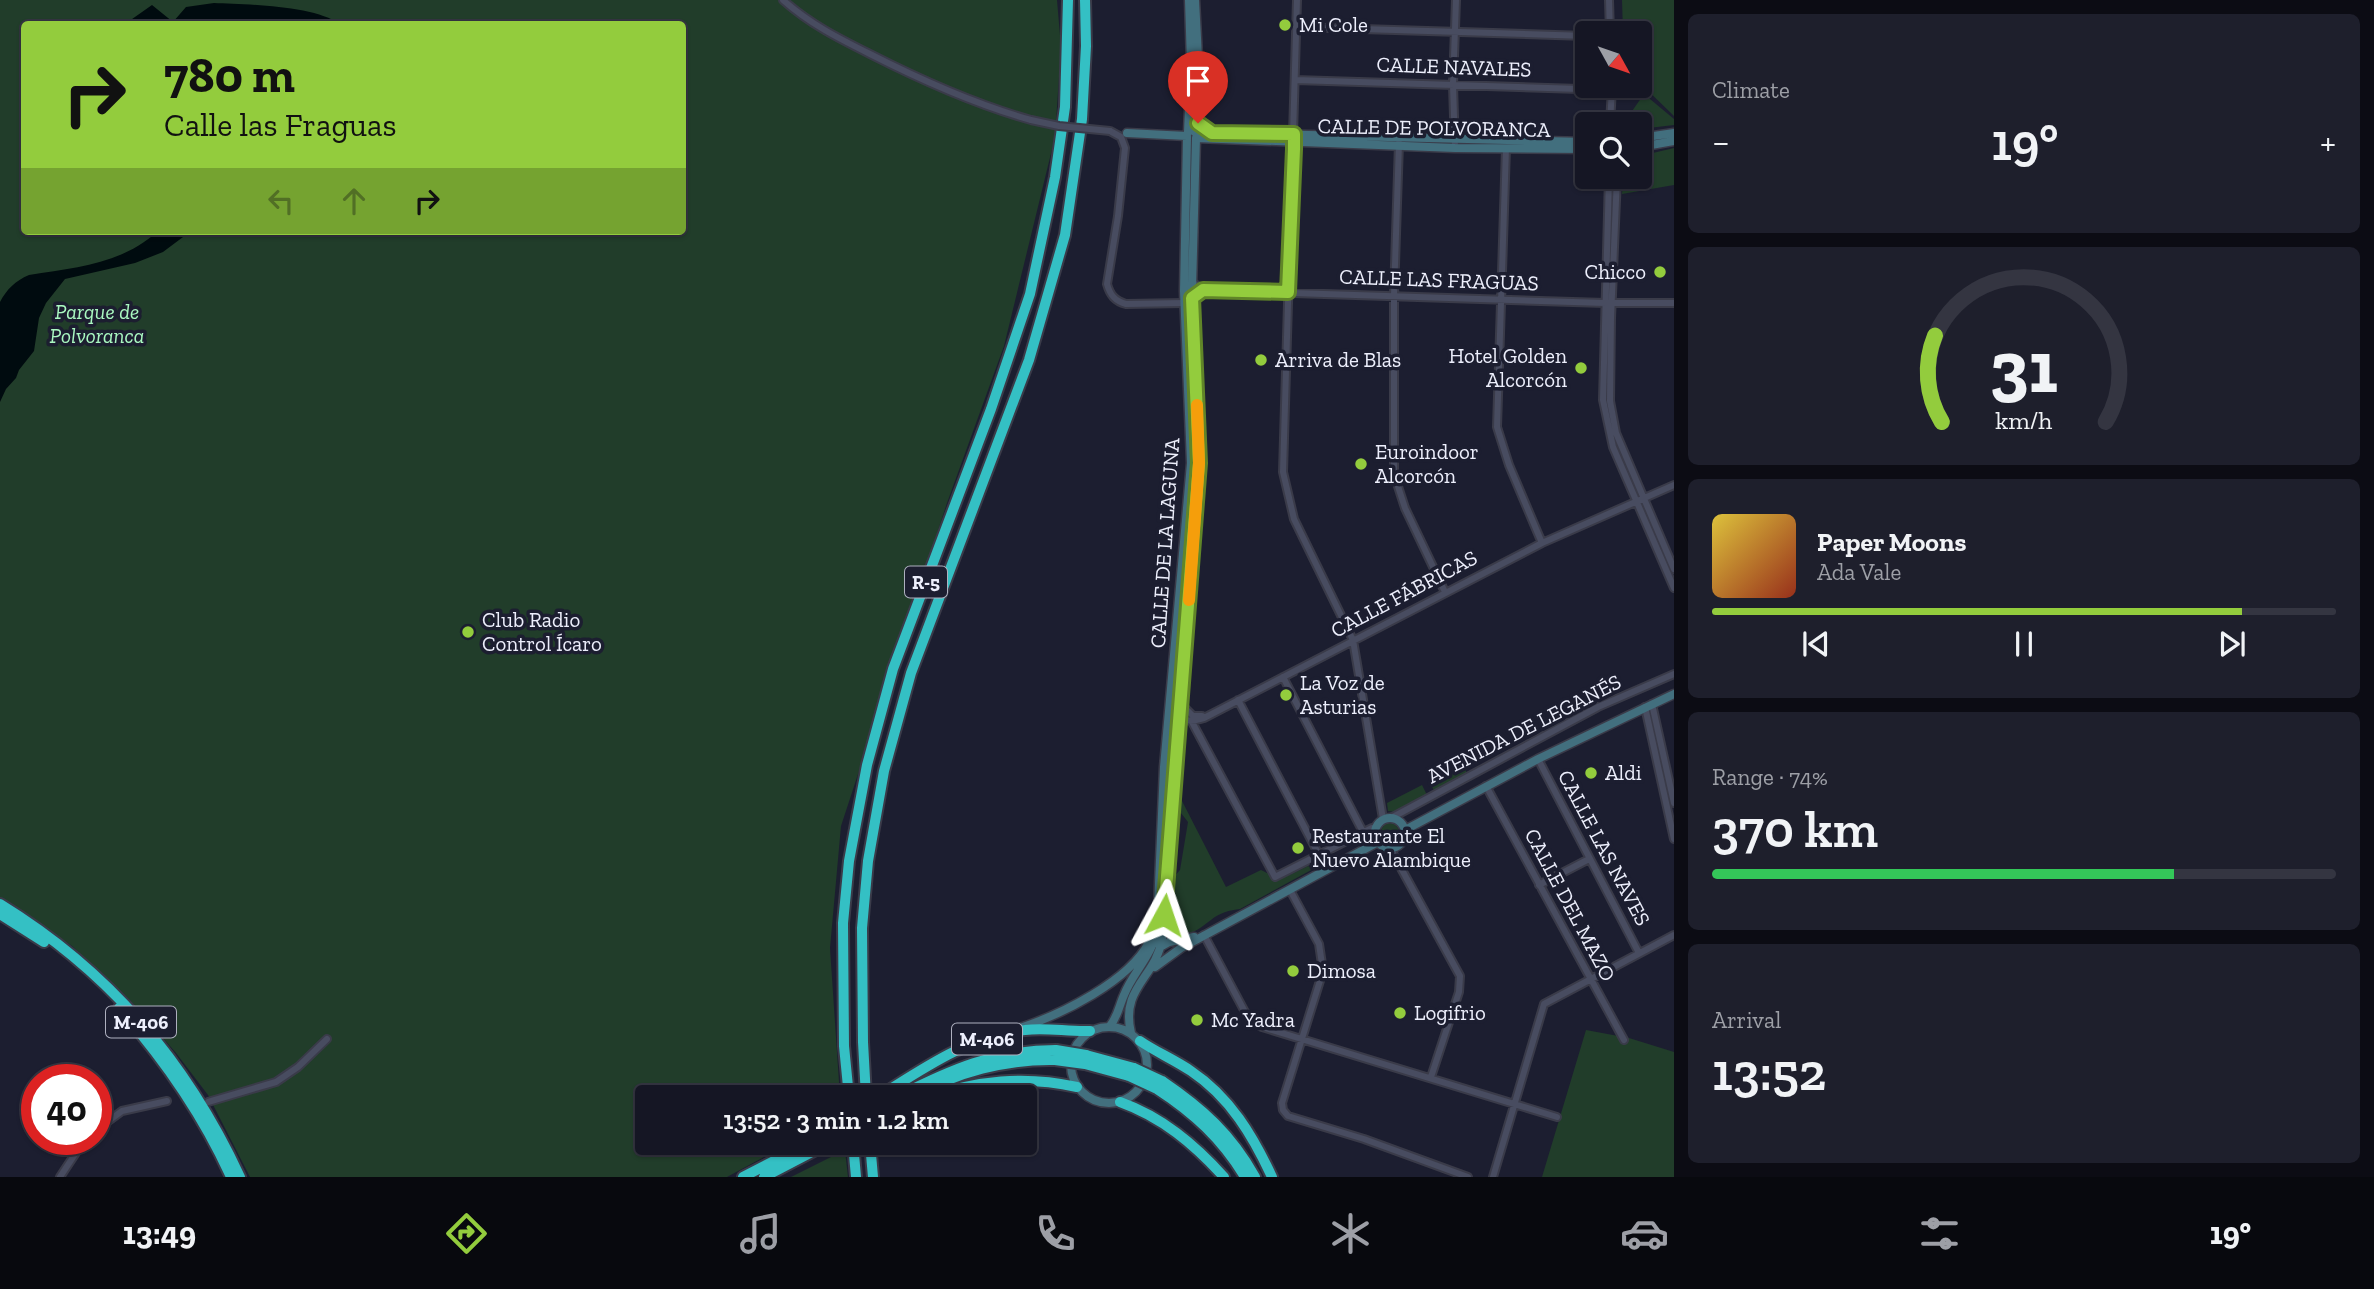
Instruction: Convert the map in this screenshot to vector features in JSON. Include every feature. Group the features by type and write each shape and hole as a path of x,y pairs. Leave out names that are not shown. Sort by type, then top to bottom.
{"highway":[{"name":"R-5","path":"848,1085 844,1046 843,923 849,861 867,765 893,669 991,409 1030,294 1055,177 1065,107 1068,0"},
{"name":"R-5","path":"865,1085 863,920 868,861 884,771 911,673 1029,360 1065,235 1083,119 1085,0"},
{"path":"996,377 1016,337"},
{"path":"980,504 987,485 989,465"},
{"path":"863,920 874,876"},
{"name":"M-406","path":"0,904 73,955 151,1032 208,1102 247,1177"},
{"name":"M-406","path":"0,914 70,961 111,1000 144,1037 166,1063 190,1099 209,1130 231,1177"},
{"name":"M-406","path":"907,1085 949,1053 998,1035 1027,1029 1090,1031"},
{"name":"M-406","path":"151,1032 203,1104 240,1177"},
{"path":"1136,1037 1194,1073 1214,1090 1239,1117 1272,1177"},
{"name":"M-406","path":"916,1085 965,1064 1018,1052 1085,1059 1132,1072 1191,1101 1220,1127 1242,1153 1255,1177"},
{"name":"M-406","path":"940,1085 967,1073 993,1066 1056,1055"},
{"name":"M-406","path":"976,1085 993,1081 1042,1080 1077,1087"},
{"name":"M-406","path":"1160,1085 1213,1133 1245,1177"},
{"path":"1120,1102 1164,1122 1205,1156 1224,1177"},
{"path":"744,1176 795,1155"},
{"path":"764,1177 802,1155"},
{"path":"854,1155 856,1177"},
{"path":"871,1155 873,1177"}],"street":[{"path":"783,0 810,23 924,82 964,99 1031,120 1110,131 1121,137 1125,148 1107,284 1109,292 1119,302 1126,304 1188,300 1203,290 1192,282"},
{"name":"CALLE DE LA LAGUNA","path":"1157,909 1164,767 1191,463 1188,300 1191,135 1189,0"},
{"name":"CALLE DE LA LAGUNA","path":"1160,947 1174,769 1181,719 1181,683 1199,463 1188,300 1192,282 1195,156 1191,135 1195,118 1198,57 1195,0"},
{"path":"1297,0 1283,472 1294,519 1353,640 1387,819"},
{"path":"1455,148 1453,85 1456,0"},
{"path":"1609,0 1610,21"},
{"path":"1296,27 1575,36"},
{"name":"CALLE NAVALES","path":"1295,80 1575,87"},
{"path":"1195,118 1209,136 1195,156"},
{"path":"1652,136 1674,132"},
{"name":"CALLE DE POLVORANCA","path":"1127,133 1399,142 1455,148 1575,149"},
{"name":"CALLE DE POLVORANCA","path":"1399,142 1454,139 1575,142"},
{"path":"1652,145 1674,141"},
{"path":"1399,142 1394,295 1394,474 1405,508 1446,592"},
{"path":"1506,148 1497,427 1509,465 1542,542"},
{"path":"1609,189 1610,401 1616,433 1674,588"},
{"path":"1608,303 1616,189"},
{"name":"CALLE LAS FRAGUAS","path":"1203,290 1674,303"},
{"name":"CALLE FÁBRICAS","path":"1192,722 1542,542 1674,485"},
{"path":"1640,500 1674,569"},
{"name":"AVENIDA DE LEGANÉS","path":"1387,819 1598,707 1674,674"},
{"path":"1283,677 1363,832"},
{"path":"1172,691 1174,710 1181,719 1192,722 1275,877 1363,832 1375,829 1387,819 1399,820 1405,830 1403,841 1390,848"},
{"name":"AVENIDA DE LEGANÉS","path":"1405,830 1538,759 1674,694"},
{"path":"1238,700 1318,855"},
{"path":"1182,705 1193,716 1207,716"},
{"path":"1649,706 1670,794 1674,839"},
{"name":"CALLE LAS NAVES","path":"1538,759 1639,953"},
{"name":"CALLE DEL MAZO","path":"1486,786 1623,1040"},
{"path":"1670,794 1674,803"},
{"path":"1375,829 1378,842"},
{"path":"1378,842 1390,848 1461,976 1459,992 1431,1077"},
{"path":"1135,991 1162,961 1204,935 1378,842"},
{"path":"1539,885 1589,859"},
{"path":"1166,890 1171,929 1180,937 1188,939"},
{"path":"1290,890 1322,954 1323,971 1282,1103 1283,1110 1288,1116 1364,1139 1468,1177"},
{"path":"1157,909 1154,941 1124,995 1115,1020 1110,1026 1090,1031 1080,1039 1073,1050 1070,1063 1077,1087 1098,1102 1120,1102 1133,1095 1143,1083 1147,1069 1146,1054 1136,1037 1128,1009 1135,991 1156,960 1160,947"},
{"path":"998,1035 1041,1019 1122,975 1147,946 1154,929 1157,909"},
{"path":"1132,981 1160,947 1169,942 1204,935"},
{"path":"1204,935 1249,1018 1262,1027 1558,1117"},
{"path":"1493,1177 1544,1004 1674,935"},
{"path":"1110,1026 1136,1037"},
{"path":"208,1102 276,1082 298,1067 327,1039"},
{"path":"112,1118 122,1111 167,1101"},
{"path":"60,1177 74,1155"}],"green space":[{"name":"Parque de Polvoranca","path":"0,0 1057,0 1061,47 1055,137 1004,346 947,503 841,826 830,948 839,1085 635,1085 635,1155 768,1155 727,1177 250,1177 208,1095 127,997 72,946 0,898"},
{"path":"1622,0 1674,0 1674,116 1652,95 1652,21 1623,21"},
{"path":"1641,98 1649,98 1674,119 1674,125 1652,128 1652,112 1631,112"},
{"path":"1674,148 1674,185 1652,189 1652,153"},
{"path":"1622,189 1651,189 1622,194"},
{"path":"1462,763 1467,773 1435,792 1429,782"},
{"path":"1422,785 1427,795 1395,812 1388,811 1387,803"},
{"path":"1180,797 1226,887 1261,870 1280,877 1308,866 1313,869 1240,909 1218,915 1189,933 1179,933 1172,925 1174,877 1180,870 1188,822 1177,808"},
{"path":"1390,823 1398,828 1399,832 1394,840 1390,841 1382,836 1381,832 1386,824"},
{"path":"1586,1030 1629,1038 1674,1052 1674,1177 1542,1177"},
{"path":"835,1155 846,1155 848,1177 791,1177"}],"shaded area":[{"path":"214,3 261,5 314,13 334,21 174,21 186,7"},
{"path":"152,5 172,21 129,21"},
{"path":"153,235 186,235 163,252 135,263 65,279 46,303 39,318 34,351 6,389 0,402 0,302 9,289 29,275 97,263 144,242"}],"slow traffic":[{"path":"1189,600 1199,463 1197,405"}],"place":[{"name":"Mi Cole","path":"1285,25"},
{"name":"Chicco","path":"1660,272"},
{"name":"Arriva de Blas","path":"1261,360"},
{"name":"Hotel Golden Alcorcón","path":"1581,368"},
{"name":"Euroindoor Alcorcón","path":"1361,464"},
{"name":"Club Radio Control Ícaro","path":"468,632"},
{"name":"La Voz de Asturias","path":"1286,695"},
{"name":"Aldi","path":"1591,773"},
{"name":"Restaurante El Nuevo Alambique","path":"1298,848"},
{"name":"Dimosa","path":"1293,971"},
{"name":"Logifrio","path":"1400,1013"},
{"name":"Mc Yadra","path":"1197,1020"}],"route":[{"path":"1164,915 1197,509 1199,463 1192,298 1203,290 1288,292 1294,134 1212,133 1198,123"}]}
